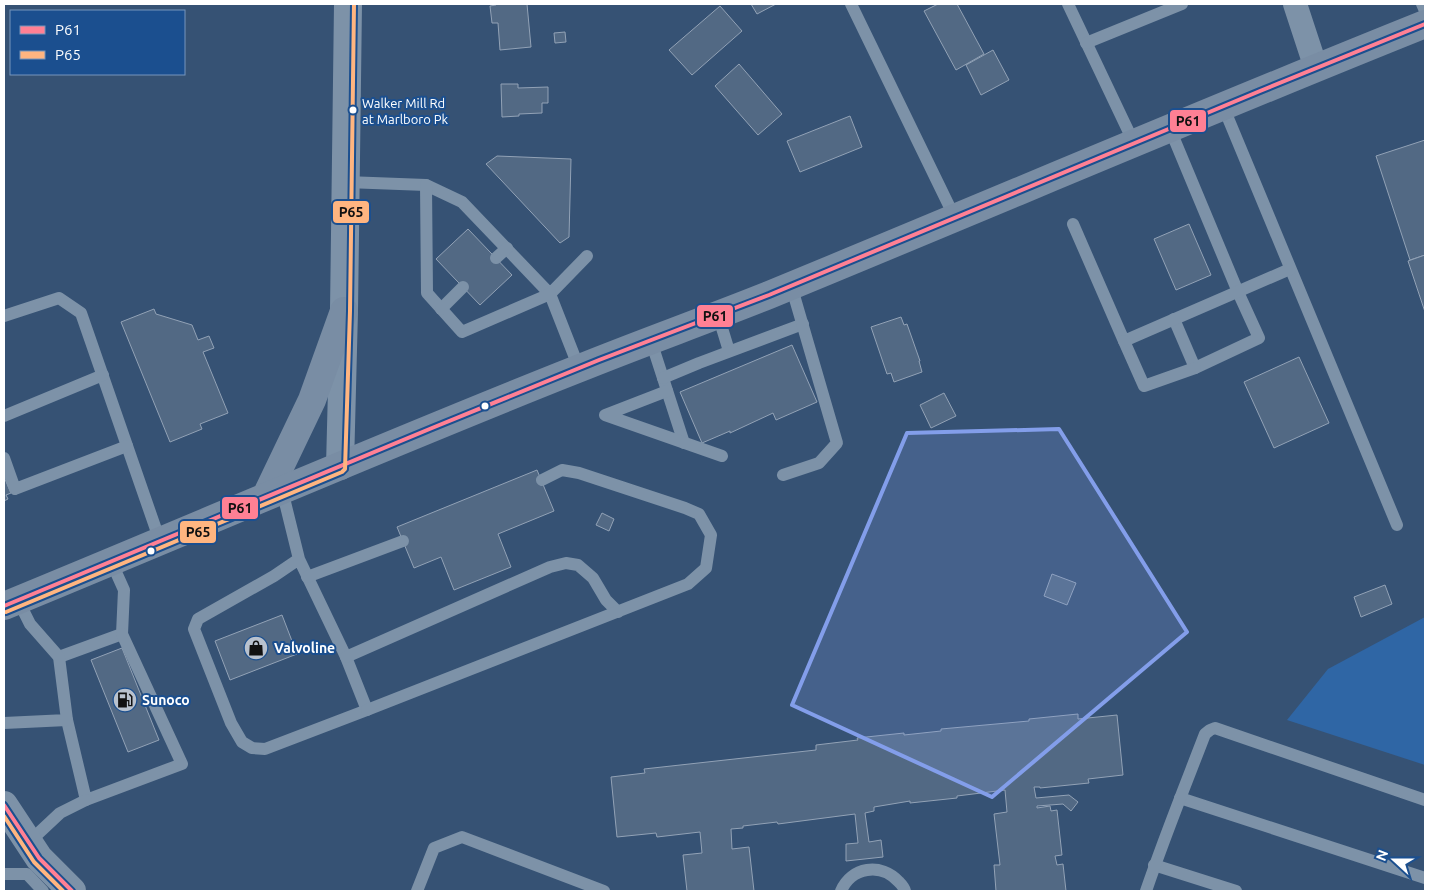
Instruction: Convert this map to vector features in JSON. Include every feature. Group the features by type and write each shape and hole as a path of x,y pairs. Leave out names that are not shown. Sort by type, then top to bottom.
{"main road":[{"path":"11,603 579,368 718,315 1425,24"},
{"path":"274,493 312,400 344,311"}],"street":[{"path":"340,466 348,4"},
{"path":"1295,4 1316,68"},
{"path":"4,805 39,858 72,891"}],"lane":[{"path":"851,4 954,218"},
{"path":"1068,4 1134,143"},
{"path":"1086,43 1182,4"},
{"path":"1422,4 1425,10"},
{"path":"1223,106 1398,525"},
{"path":"1073,224 1144,386 1195,368 1259,338 1170,129"},
{"path":"346,182 426,185 462,202 550,294 579,368"},
{"path":"426,185 427,293 462,332 550,294 587,256"},
{"path":"496,258 507,248"},
{"path":"1124,341 1290,269"},
{"path":"783,475 819,463 837,443 791,285"},
{"path":"441,309 463,287"},
{"path":"4,316 59,298 82,314 160,541"},
{"path":"718,315 730,351"},
{"path":"1174,319 1195,368"},
{"path":"722,456 605,415 730,351 803,324"},
{"path":"651,341 684,443"},
{"path":"4,416 103,375"},
{"path":"4,458 15,489 127,446"},
{"path":"299,559 274,576 198,619 194,629 231,723 242,742 252,748 265,749 618,612 688,584 706,568 711,535 699,514 579,473 562,470 542,480"},
{"path":"274,493 299,559 346,657 367,710"},
{"path":"307,577 403,541"},
{"path":"28,843 60,813 86,800 182,764 122,634 124,590 111,561"},
{"path":"346,657 550,567 566,563 578,565 593,578 606,600 618,612"},
{"path":"11,603 59,657 68,720 86,800"},
{"path":"59,657 122,634"},
{"path":"4,723 68,720"},
{"path":"1146,891 1154,865 1205,734 1215,728 1425,800"},
{"path":"1180,798 1425,878"},
{"path":"417,891 434,848 462,837 604,891"},
{"path":"1154,865 1236,891"},
{"path":"840,891 854,874 864,870 876,869 893,875 905,891"},
{"path":"4,874 27,874 43,891"}],"highlighted area":[{"path":"1059,429 1187,632 992,797 792,705 907,433"}],"shaded area":[{"path":"1425,617 1425,765 1287,720 1328,669"}],"building":[{"path":"496,4 527,4 531,47 500,50 498,23 492,23 490,6"},
{"path":"751,4 776,4 757,14"},
{"path":"938,4 957,4 984,54 956,70 924,11"},
{"path":"720,6 742,31 692,75 669,50"},
{"path":"565,32 566,42 555,43 554,33"},
{"path":"993,50 1009,80 981,95 966,65"},
{"path":"739,64 782,114 758,135 715,86"},
{"path":"501,84 518,84 518,88 548,87 548,103 542,103 542,113 502,117"},
{"path":"850,116 862,147 800,172 787,141"},
{"path":"1425,140 1425,255 1410,260 1376,156"},
{"path":"497,156 571,159 569,237 560,243 486,164"},
{"path":"1189,224 1211,275 1176,290 1154,239"},
{"path":"468,229 512,275 480,305 436,259"},
{"path":"1425,255 1425,312 1408,261"},
{"path":"154,309 156,314 192,325 198,340 209,336 214,348 203,352 228,413 200,424 202,429 170,442 121,322"},
{"path":"901,317 904,325 907,324 922,372 894,382 891,373 887,374 871,327"},
{"path":"792,345 817,402 776,420 773,413 730,433 730,431 702,443 680,392"},
{"path":"1299,357 1329,423 1274,448 1244,382"},
{"path":"944,393 956,416 931,428 920,405"},
{"path":"537,470 554,511 498,534 511,567 454,590 441,557 414,568 397,527"},
{"path":"4,477 11,493 6,495 8,499 4,501"},
{"path":"602,513 614,519 609,531 596,525"},
{"path":"1052,574 1076,583 1067,605 1044,596"},
{"path":"1385,585 1392,604 1361,617 1354,597"},
{"name":"Valvoline","path":"282,615 297,654 230,680 215,641"},
{"name":"Sunoco","path":"122,648 159,740 128,752 91,660"},
{"path":"1078,714 1078,719 1117,715 1123,775 1088,779 1089,783 1034,787 1036,798 1069,795 1078,802 1071,811 1063,804 1037,806 1037,808 1050,806 1051,811 1057,810 1062,855 1055,856 1057,865 1063,864 1066,891 996,891 994,865 1000,865 994,814 1007,812 1005,790 957,796 957,798 910,803 910,801 874,807 874,811 865,813 869,842 881,840 883,857 846,861 846,844 858,843 855,814 778,824 777,822 743,826 743,828 731,829 732,849 749,847 754,891 687,891 683,855 702,853 700,832 657,837 656,833 617,837 611,777 645,773 644,769 816,750 816,745 858,740 857,738 941,731 941,729 1029,721 1029,719"}],"transit line":[{"name":"P65","path":"6,612 342,472 345,469 350,311 354,4"},
{"name":"P61","path":"4,606 432,428 599,360 769,295 1425,24"},
{"name":"P61","path":"4,805 39,858 72,891"},
{"name":"P65","path":"4,816 34,862 63,891"}],"place":[{"name":"Walker Mill Rd at Marlboro Pk","path":"353,110"},
{"name":"Valvoline","path":"256,648"},
{"name":"Sunoco","path":"125,700"}]}
